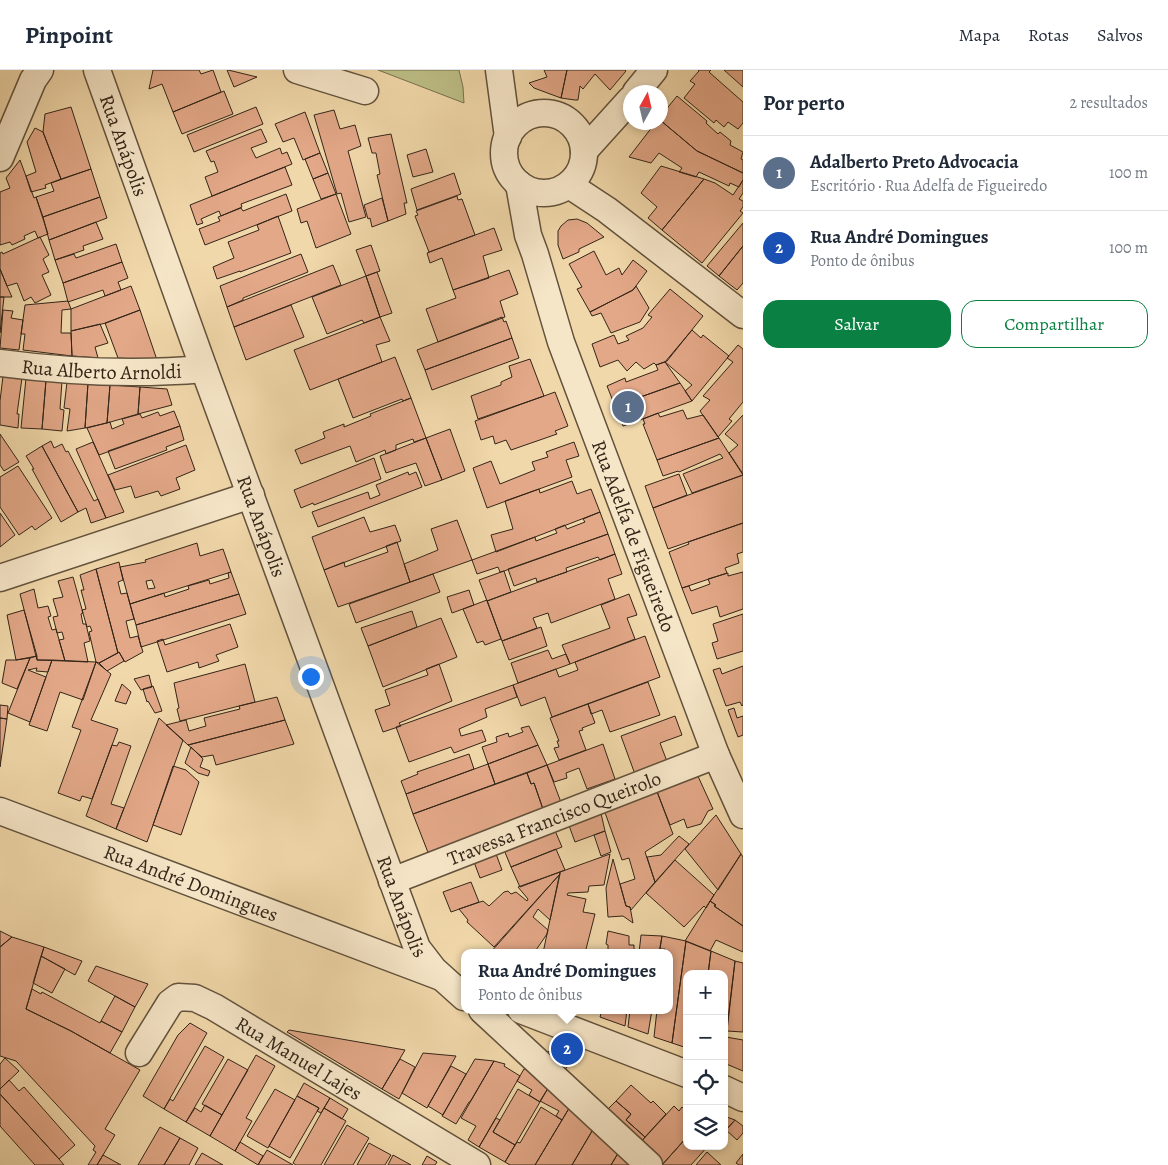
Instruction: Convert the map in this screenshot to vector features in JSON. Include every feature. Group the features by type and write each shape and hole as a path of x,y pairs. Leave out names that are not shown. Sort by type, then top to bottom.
{"street":[{"path":"0,158 33,80 40,70"},
{"name":"Rua Anápolis","path":"97,70 204,370 417,948 440,976 461,994"},
{"path":"297,70 365,91"},
{"path":"642,85 654,70"},
{"path":"500,72 519,101 538,114"},
{"path":"500,72 508,137"},
{"path":"572,125 601,115 623,103"},
{"path":"607,210 594,194 586,177 584,157 581,138 572,125 564,118 551,114 538,114 526,118 515,126 508,137 504,150 505,162 510,174 519,184 531,191 544,193 563,188 578,176 584,157 623,109"},
{"name":"Rua Adelfa de Figueiredo","path":"519,184 528,235 561,342 716,755 743,815"},
{"path":"563,188 607,210 743,316"},
{"name":"Rua Adelfa de Figueiredo","path":"535,254 540,220 544,211 563,188"},
{"name":"Rua Alberto Arnoldi","path":"0,363 80,370 157,373 204,370"},
{"path":"0,578 251,495"},
{"name":"Travessa Francisco Queirolo","path":"392,881 716,755"},
{"name":"Rua André Domingues","path":"0,811 461,985"},
{"name":"Rua Manuel Lajes","path":"139,1053 170,1003 178,997 195,998 214,1007 477,1165"},
{"path":"486,1014 649,1165"},
{"path":"531,1014 683,1072"},
{"path":"728,1091 743,1098"}],"green space":[{"path":"378,70 459,70 464,103"}],"building":[{"path":"153,70 199,70 201,74 213,70 221,92 173,112 162,84 149,89"},
{"path":"228,70 257,77 234,87"},
{"path":"544,70 567,70 561,98 534,88 529,83 547,77"},
{"path":"567,70 626,71 610,90 595,74 583,89 580,86 578,100 575,100 561,98"},
{"path":"698,70 711,70 709,72 743,102 743,123 738,129 728,122 724,127 716,120 714,123 684,98 695,84 690,81"},
{"path":"724,70 743,70 743,87"},
{"path":"224,91 233,114 182,134 173,112"},
{"path":"677,96 707,121 706,123 718,134 720,132 731,141 730,145 743,152 741,159 743,160 743,173 697,151 668,127 668,107"},
{"path":"71,107 91,169 61,179 43,132 45,114"},
{"path":"256,107 263,124 194,152 187,135"},
{"path":"334,110 340,129 355,125 361,146 348,151 366,217 349,222 341,193 337,194 314,115"},
{"path":"305,112 320,153 303,160 294,138 283,142 275,124"},
{"path":"668,127 697,151 743,173 743,180 739,187 730,183 729,186 699,172 696,177 679,172 682,168 659,153 651,163 629,157 650,130 668,130"},
{"path":"35,128 43,132 61,179 45,185 46,188 31,192 26,176 36,172 27,142"},
{"path":"261,129 267,142 251,148 256,158 280,148 282,154 287,152 292,164 212,196 205,177 218,172 214,161 211,162 206,151"},
{"path":"391,134 407,203 404,203 406,214 388,221 377,175 380,174 376,153 372,153 368,138"},
{"path":"426,149 433,172 413,177 407,155"},
{"path":"320,153 328,173 313,179 305,159"},
{"path":"20,160 34,198 36,197 48,234 38,238 35,231 24,236 25,239 12,245 10,242 0,245 0,192 10,188 6,178"},
{"path":"661,166 704,179 662,230 648,218 657,207 641,193"},
{"path":"285,167 292,185 241,204 242,207 221,216 219,211 201,219 203,223 197,225 190,205"},
{"path":"91,169 100,197 43,217 36,197 54,191 51,183"},
{"path":"328,173 336,194 321,199 313,179"},
{"path":"454,173 461,194 417,210 411,189"},
{"path":"704,179 715,183 733,195 743,180 743,193 739,199 743,201 743,207 740,211 743,213 702,263 662,230"},
{"path":"286,194 292,211 205,245 199,229 220,221 218,217 241,208 243,211"},
{"path":"336,194 351,234 316,248 307,221 301,223 297,209"},
{"path":"457,196 458,200 462,199 475,235 429,252 415,216 418,215 416,211"},
{"path":"100,197 107,218 49,240 43,217"},
{"path":"382,198 388,221 372,227 364,205"},
{"path":"278,216 291,253 217,279 213,267 234,258 228,242 259,230 257,225"},
{"path":"577,219 587,223 604,237 563,259 558,245 558,231 568,220"},
{"path":"96,222 103,239 83,246 84,250 55,260 49,240"},
{"path":"743,223 743,246 719,276 707,266"},
{"path":"494,228 502,250 483,256 489,278 453,290 442,258 430,263 427,253"},
{"path":"40,237 49,255 43,259 49,272 42,275 51,295 35,303 31,297 24,301 17,283 7,286 0,269 0,253 2,252 3,254"},
{"path":"116,244 122,262 63,283 55,260 74,254 76,258"},
{"path":"371,245 380,271 366,276 356,250"},
{"path":"743,246 743,283 737,290 719,276"},
{"path":"594,251 606,275 619,268 622,275 633,260 647,271 633,290 590,312 577,289 582,287 569,264"},
{"path":"301,254 308,272 243,298 243,300 227,307 220,286"},
{"path":"122,262 128,278 118,282 121,290 105,296 103,290 68,302 63,283"},
{"path":"333,265 341,285 234,327 227,307"},
{"path":"0,269 7,286 12,297 0,297"},
{"path":"509,270 518,294 500,301 505,317 438,342 426,309 456,298 453,290"},
{"path":"377,272 392,313 380,317 366,276"},
{"path":"366,276 380,317 364,323 362,320 327,334 312,297"},
{"path":"131,286 140,310 106,323 71,331 71,309"},
{"path":"636,286 649,308 640,322 611,333 601,313 592,316 590,312 633,290"},
{"path":"670,289 703,316 667,361 656,365 654,363 644,369 636,362 627,371 618,360 600,367 592,344 614,335 618,344 629,340 626,336 643,328 652,317 648,315"},
{"path":"0,297 4,297 0,333"},
{"path":"68,301 71,309 62,310 61,333 71,333 72,356 23,350 25,334 21,334 25,305"},
{"path":"291,305 304,337 246,360 234,327"},
{"path":"3,310 13,311 11,318 23,320 19,350 0,348"},
{"path":"140,310 157,360 118,358 105,323"},
{"path":"380,317 390,341 376,345 382,362 310,390 294,350"},
{"path":"502,317 504,322 506,321 512,338 425,370 417,350"},
{"path":"100,324 108,343 95,347 98,358 72,356 71,331"},
{"path":"692,330 701,338 703,335 729,356 692,401 685,391 692,385 665,362"},
{"path":"512,338 519,358 432,390 425,370"},
{"path":"738,345 743,349 743,402 729,419 732,421 718,437 700,411 710,400 703,396 733,362 727,358"},
{"path":"395,357 411,398 403,401 402,399 353,418 338,379"},
{"path":"530,359 544,396 478,419 471,396 501,385 501,382 512,377 509,366"},
{"path":"665,362 680,383 615,406 607,386 625,378 626,382 658,370 656,365"},
{"path":"3,376 22,378 17,414 19,414 18,428 0,425"},
{"path":"26,378 46,380 42,429 21,428"},
{"path":"46,380 62,381 60,409 64,410 62,431 42,429"},
{"path":"67,382 88,383 85,428 67,431 70,409 64,408"},
{"path":"88,383 110,385 107,423 85,428"},
{"path":"680,383 692,401 623,426 615,406"},
{"path":"110,385 140,387 138,414 107,423"},
{"path":"140,387 167,389 172,405 138,414"},
{"path":"555,392 568,426 555,431 557,434 511,450 506,440 495,444 493,436 481,440 475,421"},
{"path":"411,398 426,438 414,442 413,439 396,445 396,450 386,454 385,450 356,462 350,446 301,464 295,450 325,438 323,432 344,424 344,427 371,416 370,414"},
{"path":"683,410 687,419 703,415 719,438 657,460 643,424 645,424 643,419 658,413 660,417"},
{"path":"174,411 180,426 99,455 87,428 110,422 112,429 124,424 122,419 140,414 142,418 158,412 160,416"},
{"path":"743,415 743,474 729,453 738,445 725,434"},
{"path":"180,426 184,440 166,447 167,450 115,469 108,451"},
{"path":"450,429 465,471 442,480 426,438"},
{"path":"0,434 19,462 4,471 0,465"},
{"path":"426,438 442,480 425,486 416,463 386,473 380,456"},
{"path":"719,438 743,475 692,493 683,474 723,458 720,454 679,472 663,476 657,460"},
{"path":"51,441 54,448 62,444 66,452 68,451 94,501 98,499 106,518 91,523 86,508 78,512 42,446"},
{"path":"93,442 124,512 106,518 76,449"},
{"path":"574,442 579,456 566,460 572,477 487,508 473,468 491,461 500,484 535,470 532,462 548,457 546,452"},
{"path":"186,445 195,470 176,478 180,489 161,496 158,491 135,498 131,486 115,490 108,475"},
{"path":"42,446 78,512 61,522 26,456"},
{"path":"374,458 381,479 314,505 313,503 301,508 294,490"},
{"path":"18,466 52,518 35,530 32,526 19,535 0,507 0,477"},
{"path":"408,472 409,475 416,472 422,487 318,527 312,512 368,492 370,499 380,495 376,485"},
{"path":"679,474 687,495 653,508 645,486"},
{"path":"743,475 743,523 668,549 653,508"},
{"path":"572,481 577,494 591,489 600,512 496,552 491,535 513,529 505,501 539,489 540,493"},
{"path":"600,512 608,534 504,571 500,572 498,567 477,574 472,560 535,537 536,541 557,533 555,529 565,525 567,529 585,522 583,519"},
{"path":"0,513 15,535 0,547"},
{"path":"364,517 370,532 395,525 401,541 324,570 312,537"},
{"path":"457,520 472,560 410,582 404,564 438,550 431,529"},
{"path":"743,523 743,552 737,554 739,563 725,568 727,573 682,588 669,552 689,544 688,542"},
{"path":"608,534 615,554 600,560 598,557 566,568 567,572 537,582 536,578 514,586 508,569"},
{"path":"397,542 410,582 338,607 324,570 344,562 345,567 388,552 386,546"},
{"path":"197,543 200,556 223,549 231,572 130,604 120,567 146,562 145,560","holes":["152,580 155,588 148,589 146,581"]},
{"path":"615,554 622,574 608,579 615,599 551,623 548,613 533,618 537,628 502,641 487,601"},
{"path":"119,562 123,580 118,582 121,594 127,593 134,619 126,621 130,638 138,636 143,652 125,662 118,653 96,569"},
{"path":"96,569 118,653 99,663 96,662 89,632 92,631 90,626 87,627 82,610 86,609 81,590 84,590 80,575"},
{"path":"504,571 511,592 487,601 479,580"},
{"path":"231,572 239,594 136,625 130,604 164,593 165,597 189,589 188,586 209,580 210,584 229,578 228,573"},
{"path":"743,572 743,609 720,617 717,606 692,614 682,588 689,586 691,591 710,584 708,579 728,573 728,576"},
{"path":"433,574 440,592 356,623 349,604"},
{"path":"73,577 83,613 81,614 83,624 86,624 90,641 84,643 88,662 65,661 59,640 64,639 62,632 57,633 53,617 58,616 53,599 63,597 58,581"},
{"path":"34,589 38,608 48,606 51,616 48,617 52,630 56,629 65,661 37,660 20,594"},
{"path":"469,590 474,605 452,613 447,597"},
{"path":"239,594 246,614 141,647 136,625"},
{"path":"629,594 637,615 627,618 635,639 570,664 562,645 610,628 601,605"},
{"path":"487,600 501,639 485,645 483,641 477,643 463,609"},
{"path":"24,610 37,656 16,660 7,615"},
{"path":"412,611 417,627 368,646 361,628"},
{"path":"743,614 743,651 717,659 712,643 718,641 713,624"},
{"path":"441,618 457,657 383,687 368,646"},
{"path":"230,624 238,647 216,655 219,661 199,668 198,662 167,672 157,641 163,639 165,645"},
{"path":"541,627 547,646 509,660 502,641"},
{"path":"645,636 660,677 552,717 545,697 521,706 513,685 556,669 559,677 578,670 575,662"},
{"path":"548,650 552,659 566,654 570,664 518,683 511,663"},
{"path":"119,652 124,661 107,671 99,663"},
{"path":"37,656 37,660 52,660 48,672 36,671 37,668 28,670 46,677 30,722 8,713 30,658"},
{"path":"30,658 17,689 2,683 6,660"},
{"path":"52,660 96,662 83,700 60,692 47,731 29,725"},
{"path":"96,662 111,674 91,720 118,729 92,799 82,796 80,801 58,793 81,730 72,727"},
{"path":"245,664 255,702 180,721 174,683"},
{"path":"439,664 452,701 399,723 401,726 383,732 375,710 390,705 385,690 428,675 426,669"},
{"path":"743,666 743,705 740,702 726,706 713,670 720,668 722,674"},
{"path":"149,675 152,687 141,690 134,679"},
{"path":"648,682 660,715 610,732 602,710 591,714 588,704"},
{"path":"122,684 131,692 126,704 115,701"},
{"path":"513,685 517,697 485,709 487,717 459,729 461,736 482,730 486,741 454,753 451,747 409,762 396,727"},
{"path":"153,686 162,711 155,713 147,702 143,689"},
{"path":"277,697 285,720 188,745 166,725 186,720 189,731 206,726 204,718 240,709 239,706"},
{"path":"588,704 595,723 579,731 586,750 559,760 554,748 559,747 557,741 559,741 550,718"},
{"path":"0,705 8,706 7,719 0,718"},
{"path":"734,708 737,718 743,716 743,735 738,737 728,710"},
{"path":"675,716 682,735 660,743 668,764 636,777 621,736"},
{"path":"0,718 7,719 0,767"},
{"path":"159,718 183,740 147,842 116,829"},
{"path":"285,720 294,744 216,765 213,755 202,757 188,745"},
{"path":"529,726 538,745 488,764 482,747 497,742 496,737 508,733 509,737 523,732 521,728"},
{"path":"119,742 131,746 111,804 124,808 116,829 86,816 112,745 117,746"},
{"path":"603,744 615,779 587,789 579,768 566,773 567,778 554,782 547,765"},
{"path":"538,745 547,765 495,784 488,764"},
{"path":"191,747 203,759 200,767 210,771 208,776 198,773 185,763"},
{"path":"469,754 474,769 406,794 401,781 418,774 417,772"},
{"path":"488,764 495,784 413,814 406,794"},
{"path":"547,765 562,805 544,812 534,783 531,784 527,773"},
{"path":"173,766 186,770 199,782 181,835 153,825"},
{"path":"527,773 531,784 534,783 544,812 429,855 413,814"},
{"path":"697,774 713,809 708,811 701,824 687,828 684,819 670,825 656,789"},
{"path":"656,789 673,834 645,852 655,882 631,910 630,907 626,906 620,884 635,879 629,858 622,860 603,807"},
{"path":"600,809 605,831 575,842 567,820"},
{"path":"716,815 741,854 718,890 685,849"},
{"path":"553,826 562,847 511,867 502,845"},
{"path":"605,831 611,852 601,856 594,835"},
{"path":"679,836 689,844 655,882 647,857 661,855"},
{"path":"556,849 565,870 520,887 511,867"},
{"path":"496,854 502,870 480,878 474,862"},
{"path":"610,854 604,885 589,886 588,892 568,893 567,895 586,899 583,912 595,914 586,949 544,949 560,872"},
{"path":"741,854 743,857 743,926 714,906 716,905 710,901"},
{"path":"613,859 626,906 630,907 633,923 623,916 608,917 606,888"},
{"path":"675,860 714,895 706,908 704,906 684,927 646,893"},
{"path":"560,872 494,947 467,922 468,920 459,909 483,901 489,906 504,892 508,891 511,894 516,892 527,901 528,899 518,887"},
{"path":"560,874 550,920 538,909 533,917 548,930 537,949 494,949"},
{"path":"471,882 479,902 451,912 443,892"},
{"path":"710,901 716,905 714,906 743,926 743,952 716,940 710,951 685,941"},
{"path":"0,931 12,937 0,947"},
{"path":"608,931 629,936 629,945 634,945 634,949 608,949 606,944"},
{"path":"641,935 662,936 660,949 639,949"},
{"path":"662,936 686,941 672,1043 654,1037 657,1014 673,1014 673,949 660,949"},
{"path":"12,937 44,947 26,1009 71,1031 140,1070 105,1129 115,1135 97,1165 88,1165 96,1152 93,1150 95,1146 16,1061 0,1056 0,947"},
{"path":"686,941 711,951 709,970 683,970 683,1047 672,1043"},
{"path":"44,947 82,961 75,975 41,956"},
{"path":"711,951 735,961 728,1019 728,970 709,970"},
{"path":"41,956 65,969 52,993 33,983"},
{"path":"735,961 743,963 743,1032 728,1031"},
{"path":"96,966 148,984 135,1007 88,981"},
{"path":"32,989 41,994 42,992 100,1023 101,1021 122,1032 110,1053 26,1009"},
{"path":"115,996 135,1007 122,1032 101,1021"},
{"path":"601,1014 626,1014 625,1026 600,1017"},
{"path":"630,1014 651,1014 648,1034 628,1027"},
{"path":"190,1023 207,1033 164,1109 143,1096 178,1035"},
{"path":"289,1030 405,1050 382,1089 287,1032"},
{"path":"728,1037 743,1040 743,1071 728,1065"},
{"path":"205,1046 224,1057 186,1122 164,1109 170,1099 173,1101"},
{"path":"549,1051 573,1060 562,1073 544,1057"},
{"path":"423,1053 456,1056 427,1108 402,1093"},
{"path":"256,1055 275,1066 246,1118 252,1121 235,1151 210,1136"},
{"path":"5,1058 19,1071 0,1089 0,1064"},
{"path":"228,1059 248,1070 222,1115 202,1104"},
{"path":"400,1059 415,1067 399,1099 382,1089"},
{"path":"475,1059 494,1061 456,1124 442,1116"},
{"path":"494,1061 505,1064 504,1066 520,1076 479,1147 468,1140 476,1126 461,1118"},
{"path":"451,1066 466,1074 443,1115 428,1106"},
{"path":"524,1069 536,1072 550,1085 540,1102 529,1095 532,1090 517,1081"},
{"path":"9,1080 19,1091 24,1087 75,1145 59,1159 0,1094 0,1089"},
{"path":"304,1083 330,1098 321,1113 317,1111 319,1108 297,1096"},
{"path":"550,1085 571,1105 562,1120 556,1116 559,1111 540,1101"},
{"path":"631,1085 651,1103 653,1101 666,1114 645,1137 626,1120 631,1114 616,1101"},
{"path":"275,1089 295,1100 268,1148 247,1136"},
{"path":"518,1089 540,1102 515,1145 493,1132"},
{"path":"0,1094 64,1165 35,1165 0,1126"},
{"path":"297,1096 319,1108 290,1158 269,1146"},
{"path":"330,1098 348,1109 342,1119 324,1108"},
{"path":"616,1101 631,1114 626,1120 645,1137 638,1145 604,1113"},
{"path":"205,1105 222,1115 210,1136 186,1122 195,1108 201,1112"},
{"path":"571,1105 595,1126 572,1165 535,1165"},
{"path":"674,1106 679,1111 683,1108 683,1141 662,1165 659,1165 638,1145"},
{"path":"541,1107 562,1120 535,1165 510,1165 505,1162 517,1142 520,1143"},
{"path":"324,1108 346,1121 321,1165 296,1165 293,1163"},
{"path":"728,1117 735,1120 728,1128"},
{"path":"496,1118 500,1120 493,1132 515,1145 505,1162 479,1147"},
{"path":"735,1120 743,1126 743,1133 737,1140 728,1132 728,1128"},
{"path":"347,1125 369,1138 353,1165 324,1165"},
{"path":"595,1126 620,1150 611,1165 572,1165"},
{"path":"160,1127 180,1138 164,1165 138,1165"},
{"path":"180,1138 198,1148 189,1165 164,1165"},
{"path":"683,1141 683,1150 704,1150 691,1165 662,1165"},
{"path":"240,1142 263,1156 258,1165 235,1151"},
{"path":"369,1143 391,1155 385,1165 357,1165"},
{"path":"267,1150 293,1165 258,1165"},
{"path":"620,1150 637,1165 611,1165"},
{"path":"707,1152 721,1165 696,1165"},
{"path":"202,1153 223,1165 195,1165"},
{"path":"743,1154 743,1165 739,1165 736,1163"},
{"path":"103,1155 121,1165 97,1165"},
{"path":"393,1155 411,1165 388,1165"},
{"path":"427,1156 437,1162 435,1165 422,1165"}],"place":[{"name":"Adalberto Preto Advocacia","path":"628,407"},
{"name":"Rua André Domingues","path":"567,1049"}]}
